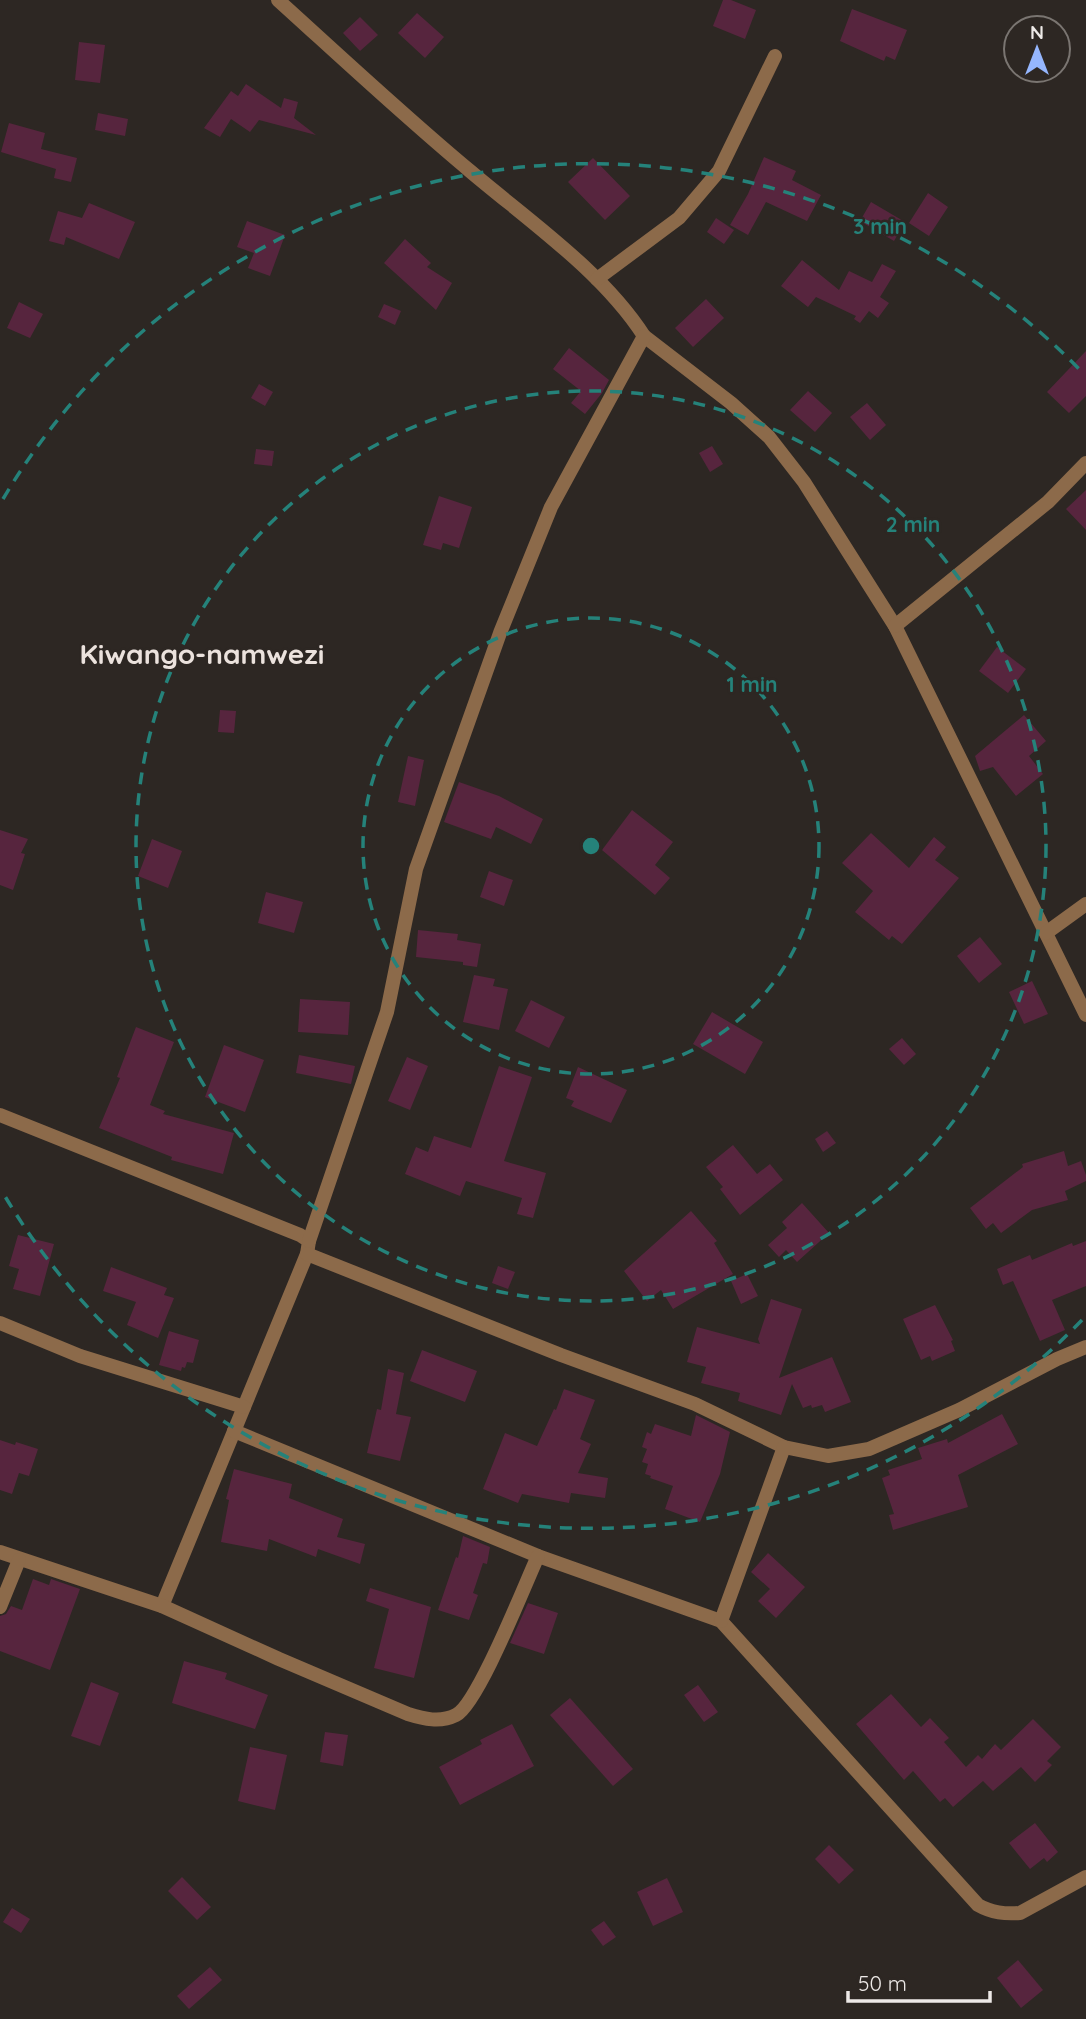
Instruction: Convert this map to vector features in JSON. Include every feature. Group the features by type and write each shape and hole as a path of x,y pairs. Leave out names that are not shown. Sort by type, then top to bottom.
{"street":[{"path":"278,0 420,130 597,279 644,336 731,402 769,437 804,482 895,626 1086,1015"},
{"path":"597,279 679,218 719,171 775,56"},
{"path":"162,1606 308,1248 387,1012 416,869 500,633 551,507 644,336"},
{"path":"895,626 1048,502 1086,463"},
{"path":"1046,933 1086,904"},
{"path":"0,1115 288,1230 308,1248 561,1355 695,1404 745,1426 783,1447 828,1455 869,1449 959,1410 1057,1359 1086,1347"},
{"path":"0,1323 80,1356 244,1407"},
{"path":"234,1431 538,1556 721,1621 978,1905 997,1913 1020,1913 1086,1877"},
{"path":"721,1621 783,1447"},
{"path":"0,1552 162,1606 279,1659 424,1719 457,1715 476,1693 538,1556"},
{"path":"0,1607 19,1560"}],"building":[{"path":"723,0 731,0 756,10 745,39 713,26"},
{"path":"852,9 907,30 895,60 886,56 884,61 840,41"},
{"path":"417,13 444,37 425,58 398,33"},
{"path":"360,17 378,35 360,51 343,33"},
{"path":"79,42 105,45 100,83 75,80"},
{"path":"246,84 281,108 284,98 298,102 294,118 316,135 259,120 250,132 231,119 220,137 204,128 231,91 238,96"},
{"path":"98,113 128,119 125,136 95,130"},
{"path":"9,123 45,133 41,149 77,158 71,182 54,178 56,169 1,152"},
{"path":"764,157 796,171 792,180 821,195 807,221 766,202 748,235 730,225 748,194"},
{"path":"593,158 630,196 605,220 568,182"},
{"path":"928,193 948,207 929,236 909,223"},
{"path":"871,202 905,222 894,241 860,221"},
{"path":"89,203 135,222 119,259 66,237 64,245 49,241 58,211 82,218"},
{"path":"716,218 734,230 724,244 707,232"},
{"path":"247,221 285,235 270,276 248,268 254,253 237,247"},
{"path":"405,239 431,263 427,267 452,283 436,310 384,263"},
{"path":"802,260 839,290 849,271 872,282 882,264 896,271 880,297 889,303 878,318 869,311 860,323 854,319 856,316 816,297 808,307 781,286"},
{"path":"706,299 724,318 693,347 675,328"},
{"path":"19,302 43,314 30,338 7,328"},
{"path":"384,304 401,311 395,325 378,317"},
{"path":"569,348 609,380 585,414 571,403 581,391 553,369"},
{"path":"1086,351 1086,396 1069,413 1047,392"},
{"path":"259,384 273,392 265,406 251,398"},
{"path":"808,391 832,413 815,432 790,410"},
{"path":"867,403 886,425 870,440 850,417"},
{"path":"712,446 723,464 710,472 699,453"},
{"path":"256,449 274,451 272,466 254,464"},
{"path":"1086,490 1086,530 1066,509"},
{"path":"439,496 472,507 459,548 443,543 441,550 423,545"},
{"path":"997,647 1026,669 1008,693 979,671"},
{"path":"220,710 236,711 234,733 218,732"},
{"path":"1024,715 1046,741 1029,756 1043,774 1016,796 993,767 980,771 975,756"},
{"path":"408,756 424,760 415,806 398,802"},
{"path":"459,782 499,796 543,819 531,844 496,827 491,839 444,822"},
{"path":"632,810 673,842 655,865 670,878 655,895 602,850"},
{"path":"0,830 28,839 21,853 25,854 13,890 0,885"},
{"path":"871,833 909,868 934,837 946,847 935,860 959,878 902,944 892,936 889,940 855,912 873,891 842,863"},
{"path":"152,839 182,851 168,888 138,876"},
{"path":"489,871 513,880 504,906 480,897"},
{"path":"266,892 303,902 294,933 258,923"},
{"path":"418,930 458,934 457,940 481,944 477,967 463,965 463,962 416,957"},
{"path":"980,937 1002,964 979,983 957,956"},
{"path":"474,975 495,979 493,986 508,989 499,1030 463,1022"},
{"path":"1032,981 1048,1014 1024,1024 1009,992"},
{"path":"300,999 350,1002 348,1035 298,1032"},
{"path":"531,1000 565,1017 549,1048 515,1031"},
{"path":"712,1012 763,1042 745,1074 693,1044"},
{"path":"136,1027 174,1042 150,1105 165,1111 163,1114 234,1133 223,1174 171,1160 172,1157 99,1128 120,1078 117,1077"},
{"path":"902,1038 916,1054 904,1065 889,1049"},
{"path":"224,1045 264,1060 245,1112 205,1097"},
{"path":"299,1055 355,1066 351,1084 296,1073"},
{"path":"407,1057 428,1066 410,1110 388,1101"},
{"path":"499,1066 532,1077 504,1161 546,1173 533,1218 517,1214 522,1198 466,1181 460,1196 405,1174 416,1147 428,1152 434,1136 471,1148"},
{"path":"578,1067 627,1090 611,1123 571,1106 574,1101 566,1098"},
{"path":"827,1131 836,1143 823,1152 815,1139"},
{"path":"733,1145 757,1174 770,1164 783,1180 740,1215 720,1189 723,1187 706,1167"},
{"path":"1064,1151 1068,1166 1081,1161 1086,1175 1086,1181 1065,1191 1068,1200 1032,1210 1001,1233 993,1223 986,1229 970,1208 1023,1167 1022,1164"},
{"path":"802,1203 829,1233 797,1262 786,1250 779,1257 768,1245 787,1228 782,1222"},
{"path":"691,1211 717,1241 714,1243 733,1274 673,1309 661,1290 647,1301 624,1271"},
{"path":"18,1235 54,1244 40,1296 13,1289 19,1269 9,1266"},
{"path":"1086,1241 1086,1286 1052,1300 1065,1330 1040,1341 1013,1281 1003,1285 997,1269 1030,1255 1032,1260 1072,1243 1073,1246"},
{"path":"498,1266 515,1272 508,1289 492,1283"},
{"path":"111,1267 167,1288 164,1295 174,1298 158,1338 127,1325 136,1302 103,1291"},
{"path":"747,1274 758,1296 741,1304 731,1281"},
{"path":"771,1299 802,1309 779,1378 832,1357 851,1402 825,1412 822,1405 803,1408 792,1384 781,1415 738,1401 740,1393 701,1383 706,1367 687,1362 697,1327 760,1344 758,1339"},
{"path":"935,1305 953,1340 951,1341 955,1351 932,1361 930,1356 921,1360 903,1319"},
{"path":"169,1331 199,1340 193,1363 187,1362 181,1371 159,1365"},
{"path":"422,1350 477,1371 465,1402 410,1381"},
{"path":"388,1369 404,1373 396,1414 411,1417 400,1461 367,1453 377,1409 381,1410"},
{"path":"564,1389 595,1400 580,1439 591,1444 578,1473 608,1478 605,1498 571,1493 569,1503 522,1494 518,1503 483,1489 505,1433 537,1446"},
{"path":"1002,1414 1018,1444 958,1475 968,1507 893,1530 889,1515 894,1514 882,1478 890,1475 888,1470 922,1459 918,1448 947,1439 948,1443"},
{"path":"696,1415 730,1432 720,1474 700,1522 665,1509 673,1486 650,1478 651,1476 645,1474 648,1464 642,1462 647,1449 642,1447 647,1432 651,1434 655,1424 691,1436"},
{"path":"0,1440 38,1449 29,1476 19,1473 12,1494 0,1490"},
{"path":"234,1469 292,1484 289,1498 343,1519 337,1537 365,1544 360,1564 318,1549 316,1557 269,1539 267,1551 221,1542 229,1500 226,1499"},
{"path":"463,1536 490,1547 487,1564 483,1563 473,1593 478,1595 469,1620 438,1610 456,1557 458,1558"},
{"path":"768,1553 805,1587 776,1618 758,1601 770,1589 751,1572"},
{"path":"33,1579 49,1585 51,1579 80,1589 50,1670 0,1651 0,1616 6,1614 11,1606 22,1610"},
{"path":"370,1588 431,1607 414,1678 374,1668 389,1609 366,1601"},
{"path":"528,1603 558,1613 544,1654 510,1643"},
{"path":"184,1661 227,1673 225,1679 268,1695 255,1729 172,1703"},
{"path":"91,1682 119,1693 100,1746 71,1736"},
{"path":"698,1685 718,1712 704,1722 684,1695"},
{"path":"891,1694 921,1727 930,1718 949,1738 944,1742 966,1767 978,1755 982,1759 995,1744 1001,1750 1033,1719 1061,1747 1047,1761 1052,1765 1035,1782 1021,1767 993,1791 983,1781 953,1807 945,1798 940,1802 913,1771 904,1780 856,1724"},
{"path":"570,1698 633,1769 613,1786 550,1715"},
{"path":"512,1724 534,1766 460,1805 439,1767 482,1744 480,1740"},
{"path":"325,1732 348,1735 343,1766 320,1762"},
{"path":"250,1747 287,1755 275,1810 238,1801"},
{"path":"1035,1823 1058,1852 1047,1862 1044,1858 1030,1869 1009,1843"},
{"path":"829,1845 854,1870 839,1884 815,1859"},
{"path":"182,1877 211,1907 197,1920 168,1891"},
{"path":"667,1878 683,1912 653,1926 637,1892"},
{"path":"12,1908 30,1919 21,1933 3,1922"},
{"path":"604,1921 616,1937 603,1946 591,1930"},
{"path":"1018,1960 1043,1990 1021,2008 997,1978"},
{"path":"210,1967 222,1980 189,2009 177,1996"}],"district":[{"name":"Kiwango-namwezi","path":"202,654"}]}
